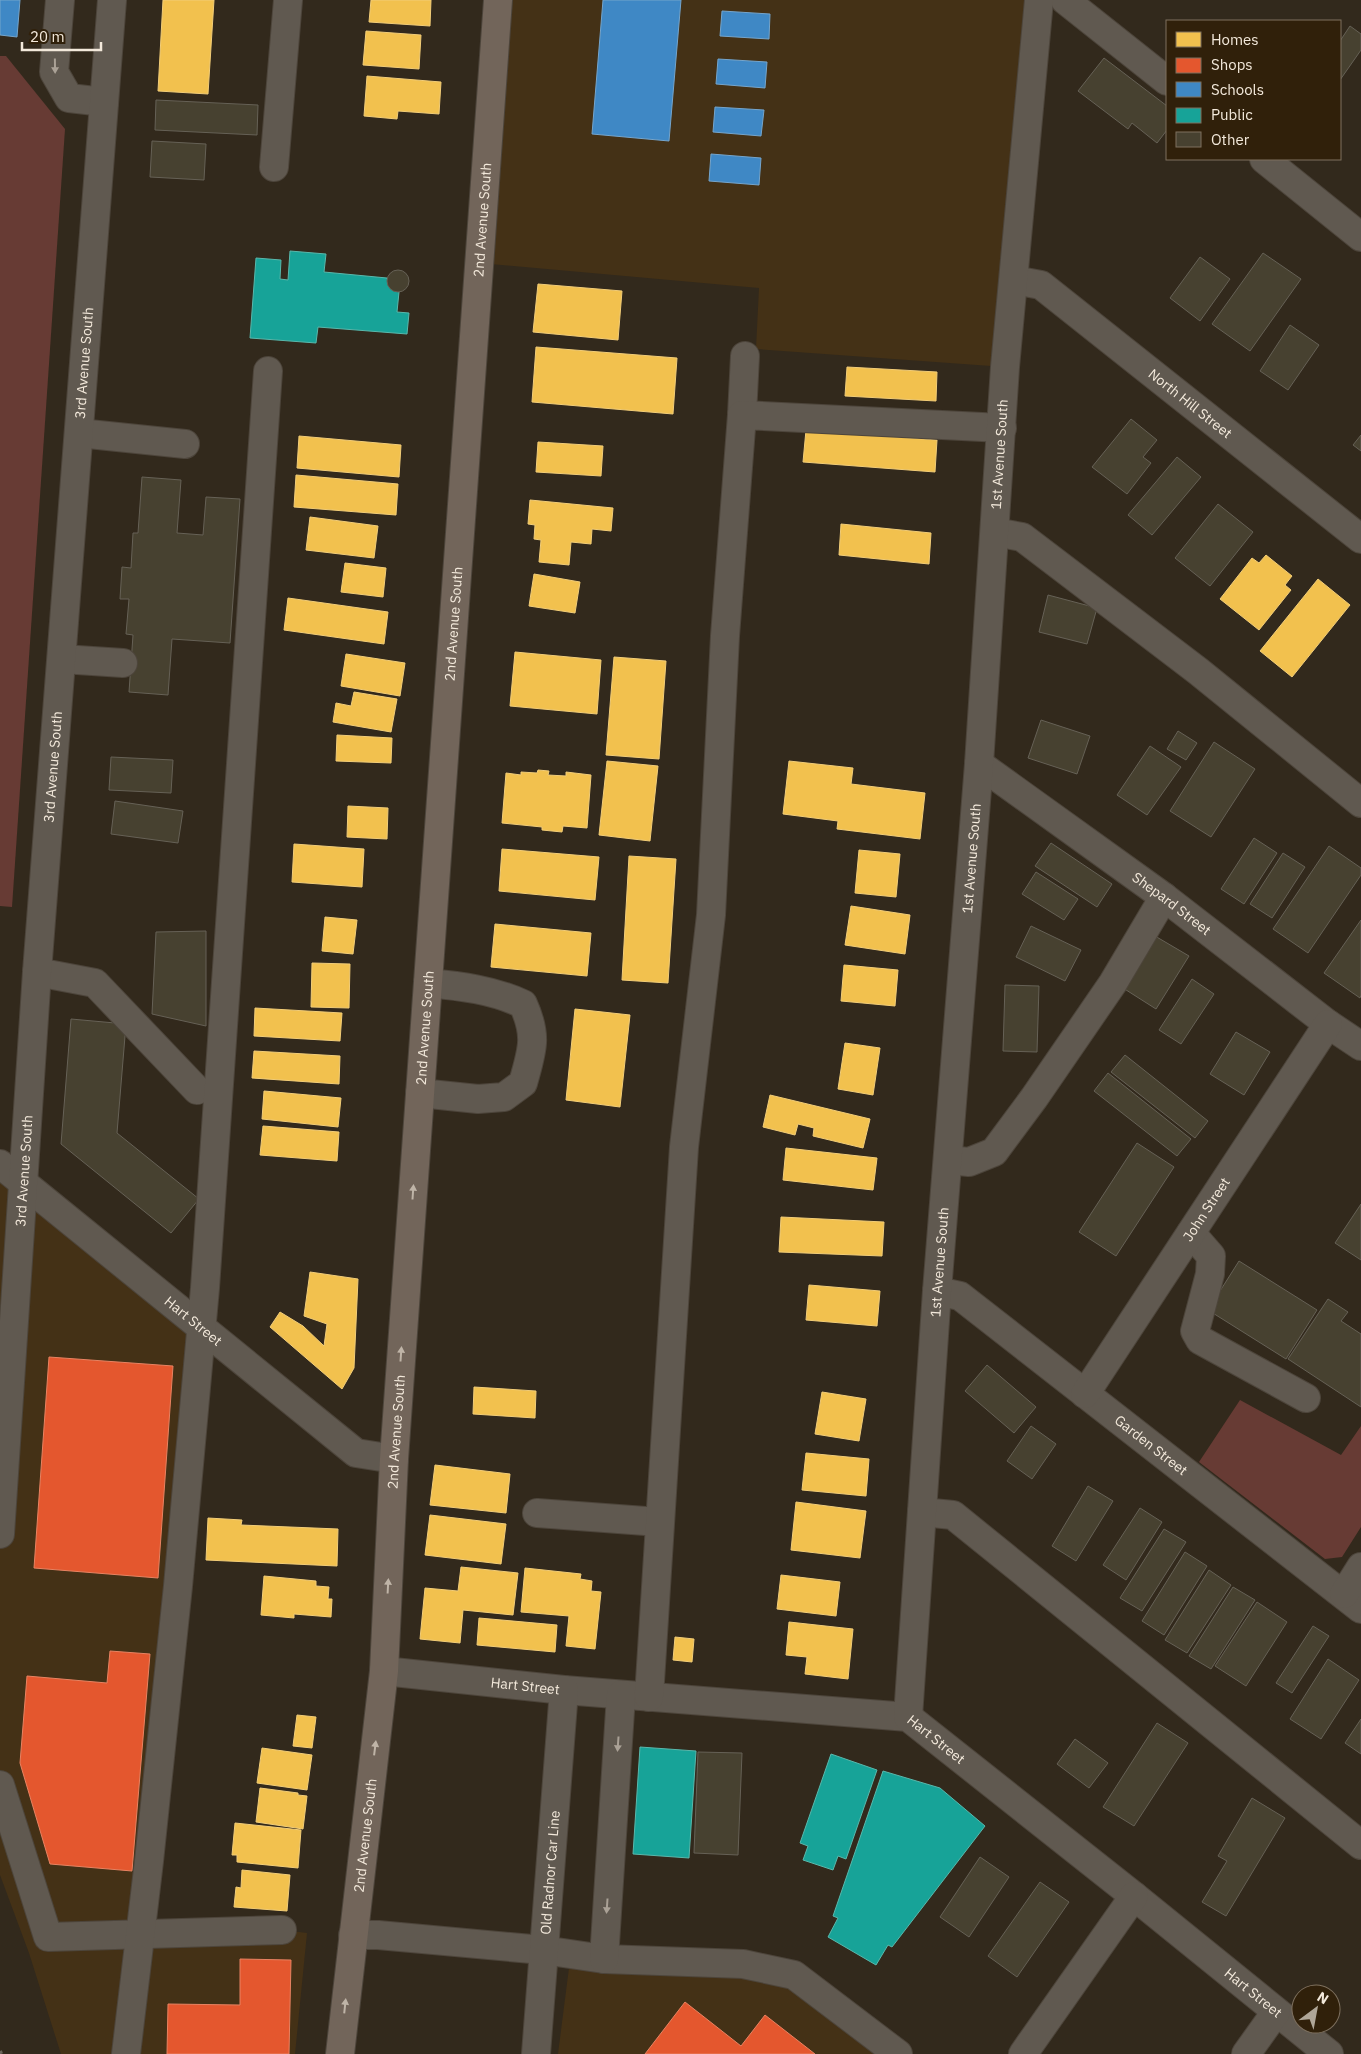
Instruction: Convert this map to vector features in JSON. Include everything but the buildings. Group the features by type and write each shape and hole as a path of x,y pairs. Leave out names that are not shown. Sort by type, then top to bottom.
{"main road":[{"name":"2nd Avenue South","path":"340,2054 384,1671 394,1459 498,0"}],"street":[{"path":"60,0 54,72 69,98 104,102"},
{"name":"3rd Avenue South","path":"0,1534 6,1349 22,1181 112,0"},
{"path":"274,167 288,0"},
{"name":"1st Avenue South","path":"908,1717 936,1291 979,764 1002,428 1039,0"},
{"path":"1065,0 1166,80"},
{"path":"1265,160 1361,238"},
{"name":"North Hill Street","path":"1014,280 1041,285 1361,539"},
{"path":"649,1697 684,1147 711,914 725,636 745,356"},
{"path":"126,2054 178,1586 201,1325 268,372"},
{"path":"742,415 1002,428"},
{"path":"79,433 185,444"},
{"path":"995,532 1022,537 1198,671 1361,803"},
{"path":"62,659 123,663"},
{"name":"Shepard Street","path":"979,764 1164,897 1328,1024 1361,1046"},
{"path":"948,1160 969,1162 994,1152 1034,1098 1113,983 1164,897"},
{"path":"37,972 95,983 197,1090"},
{"path":"420,1093 478,1099 504,1097 523,1083 533,1043 530,1019 523,1004 506,996 490,992 428,983"},
{"name":"John Street","path":"1085,1394 1328,1024"},
{"name":"Hart Street","path":"0,1164 201,1325 356,1453 394,1459"},
{"path":"1191,1233 1211,1256 1210,1274 1195,1331 1200,1340 1306,1398"},
{"name":"Garden Street","path":"936,1291 960,1296 1352,1601"},
{"path":"922,1512 953,1515 1361,1845"},
{"path":"537,1513 659,1522"},
{"path":"1352,1601 1361,1567"},
{"name":"Hart Street","path":"384,1671 564,1690 908,1717 1329,2054"},
{"name":"Old Radnor Car Line","path":"536,2054 564,1690"},
{"path":"604,1958 621,1695"},
{"path":"0,1785 48,1937 282,1930"},
{"path":"1024,2054 1134,1896"},
{"path":"353,1935 378,1935 543,1950 604,1958 743,1964 794,1975 898,2054"},
{"path":"1246,2054 1276,2012"}],"shaded area":[{"path":"498,0 1039,0 1005,367 756,349 759,288 480,263"},
{"path":"0,56 6,56 65,129 12,907 0,906"},
{"path":"0,1164 201,1325 139,1934 282,1930 307,1933 295,2054 61,2054 29,1953 0,1875"},
{"path":"1240,1400 1341,1455 1361,1426 1361,1527 1342,1557 1325,1559 1199,1462"},
{"path":"569,1968 761,1973 808,1995 882,2054 558,2054"}]}
